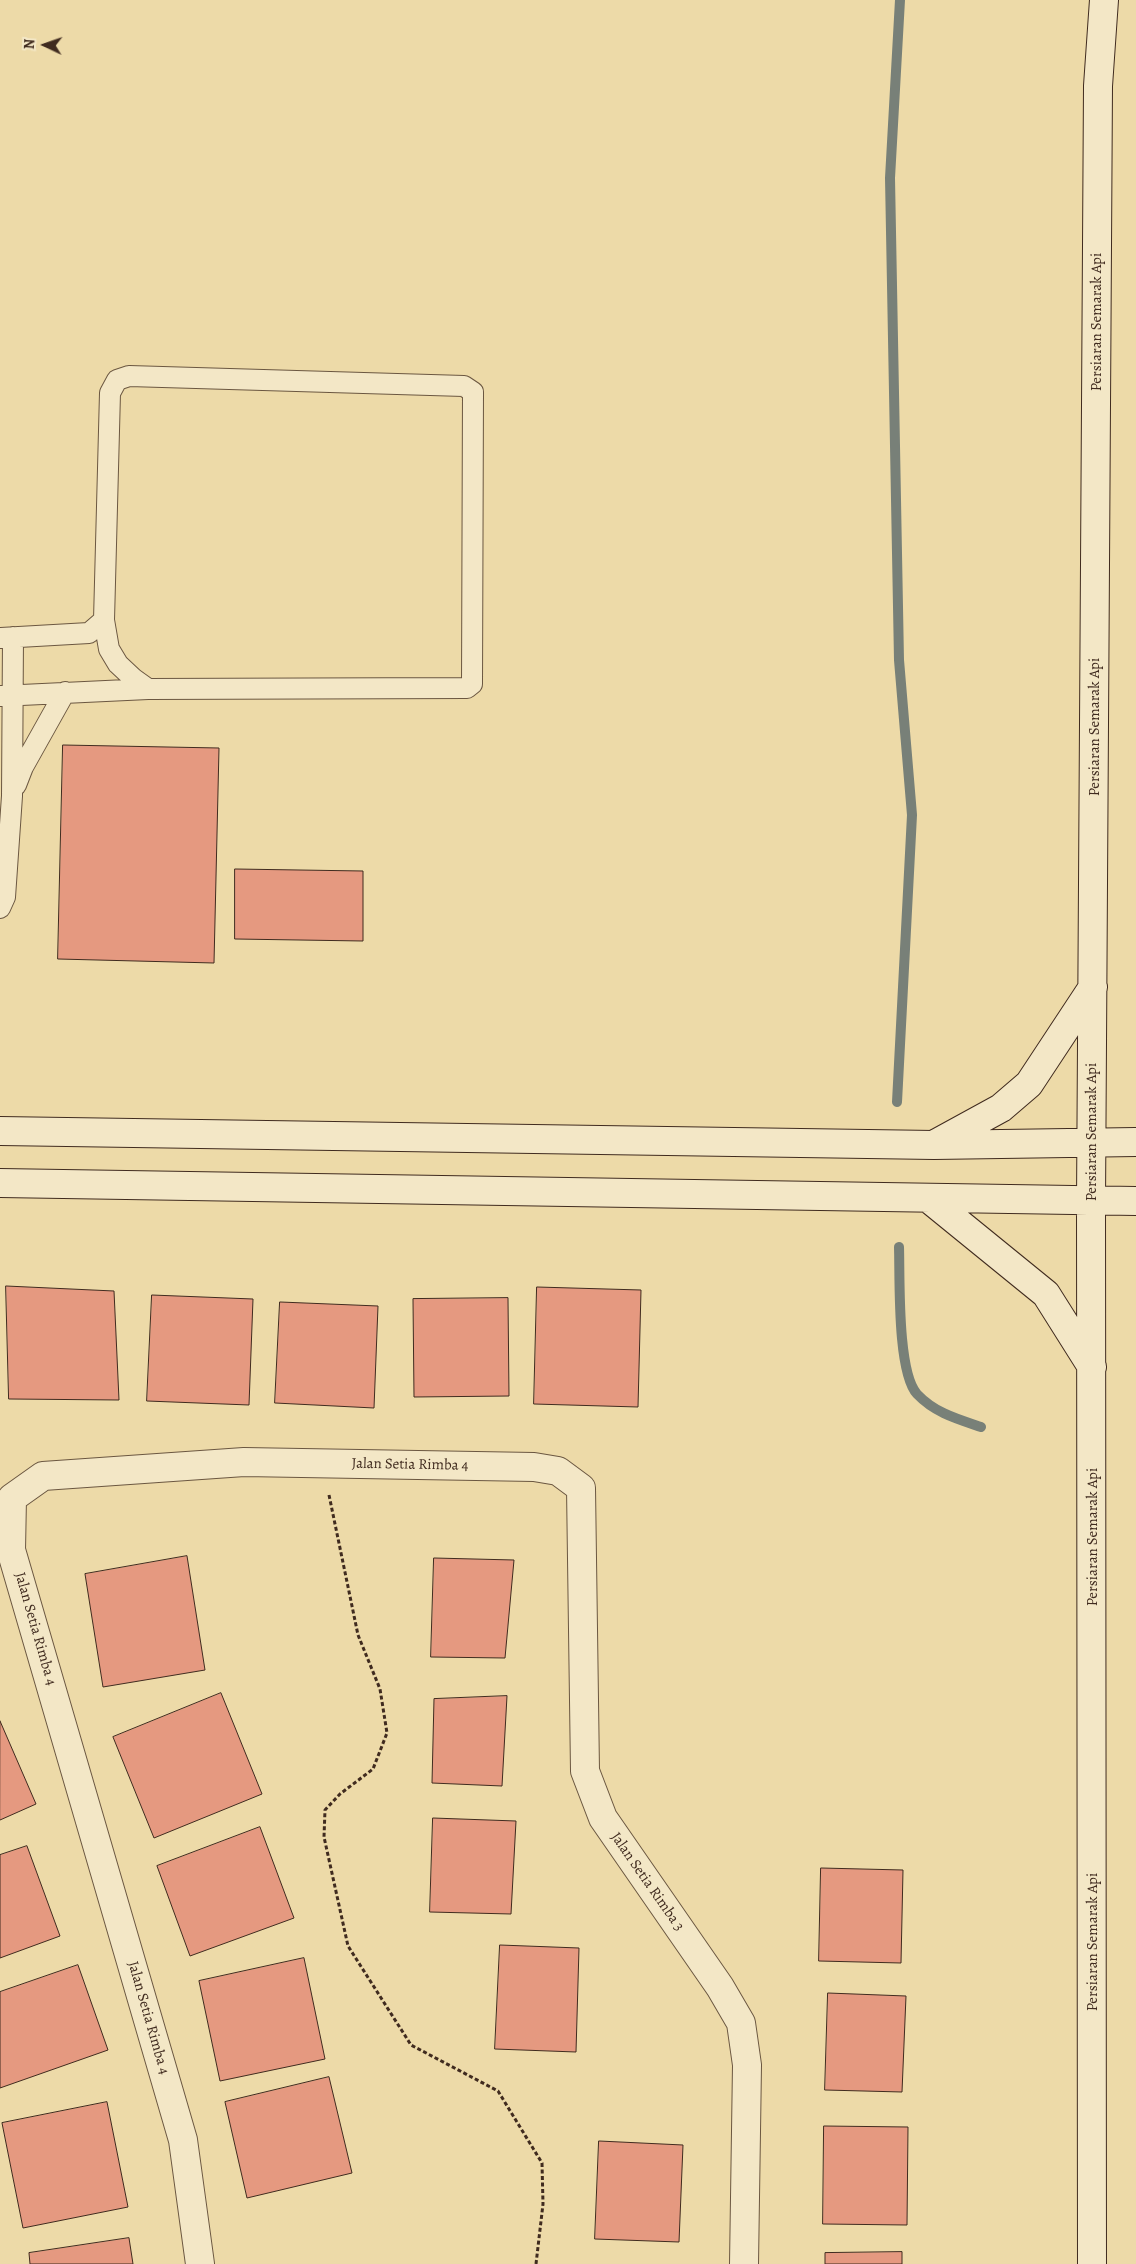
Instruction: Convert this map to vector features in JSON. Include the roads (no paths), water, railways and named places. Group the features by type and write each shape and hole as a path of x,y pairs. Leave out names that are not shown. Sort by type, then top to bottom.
{"street":[{"name":"Persiaran Semarak Api","path":"1092,2264 1092,1142 1098,96 1104,0"},
{"path":"934,1145 1001,1108 1029,1084 1093,987"},
{"path":"0,1131 934,1145 1136,1142"},
{"path":"0,1183 1136,1201"},
{"path":"928,1198 1046,1294 1092,1367"},
{"name":"Jalan Setia Rimba 4","path":"200,2264 183,2140 11,1550 12,1498 43,1476 244,1462 534,1467 558,1471 581,1488"},
{"name":"Jalan Setia Rimba 3","path":"581,1488 585,1771 603,1818 720,1987 741,2024 747,2065 744,2264"}],"lane":[{"path":"6,695 148,689 467,688 472,684 473,392 464,386 379,383 129,376 117,380 110,393 104,620 109,649 118,664 134,680 148,689"},
{"path":"0,908 6,897 12,796 6,695 7,638 89,633 104,620"},
{"path":"12,796 23,768 65,692"}],"waterway":[{"path":"897,1102 912,815 899,660 890,178 900,0"},
{"path":"899,1247 901,1324 906,1366 911,1383 917,1394 931,1406 947,1415 981,1427"}]}
